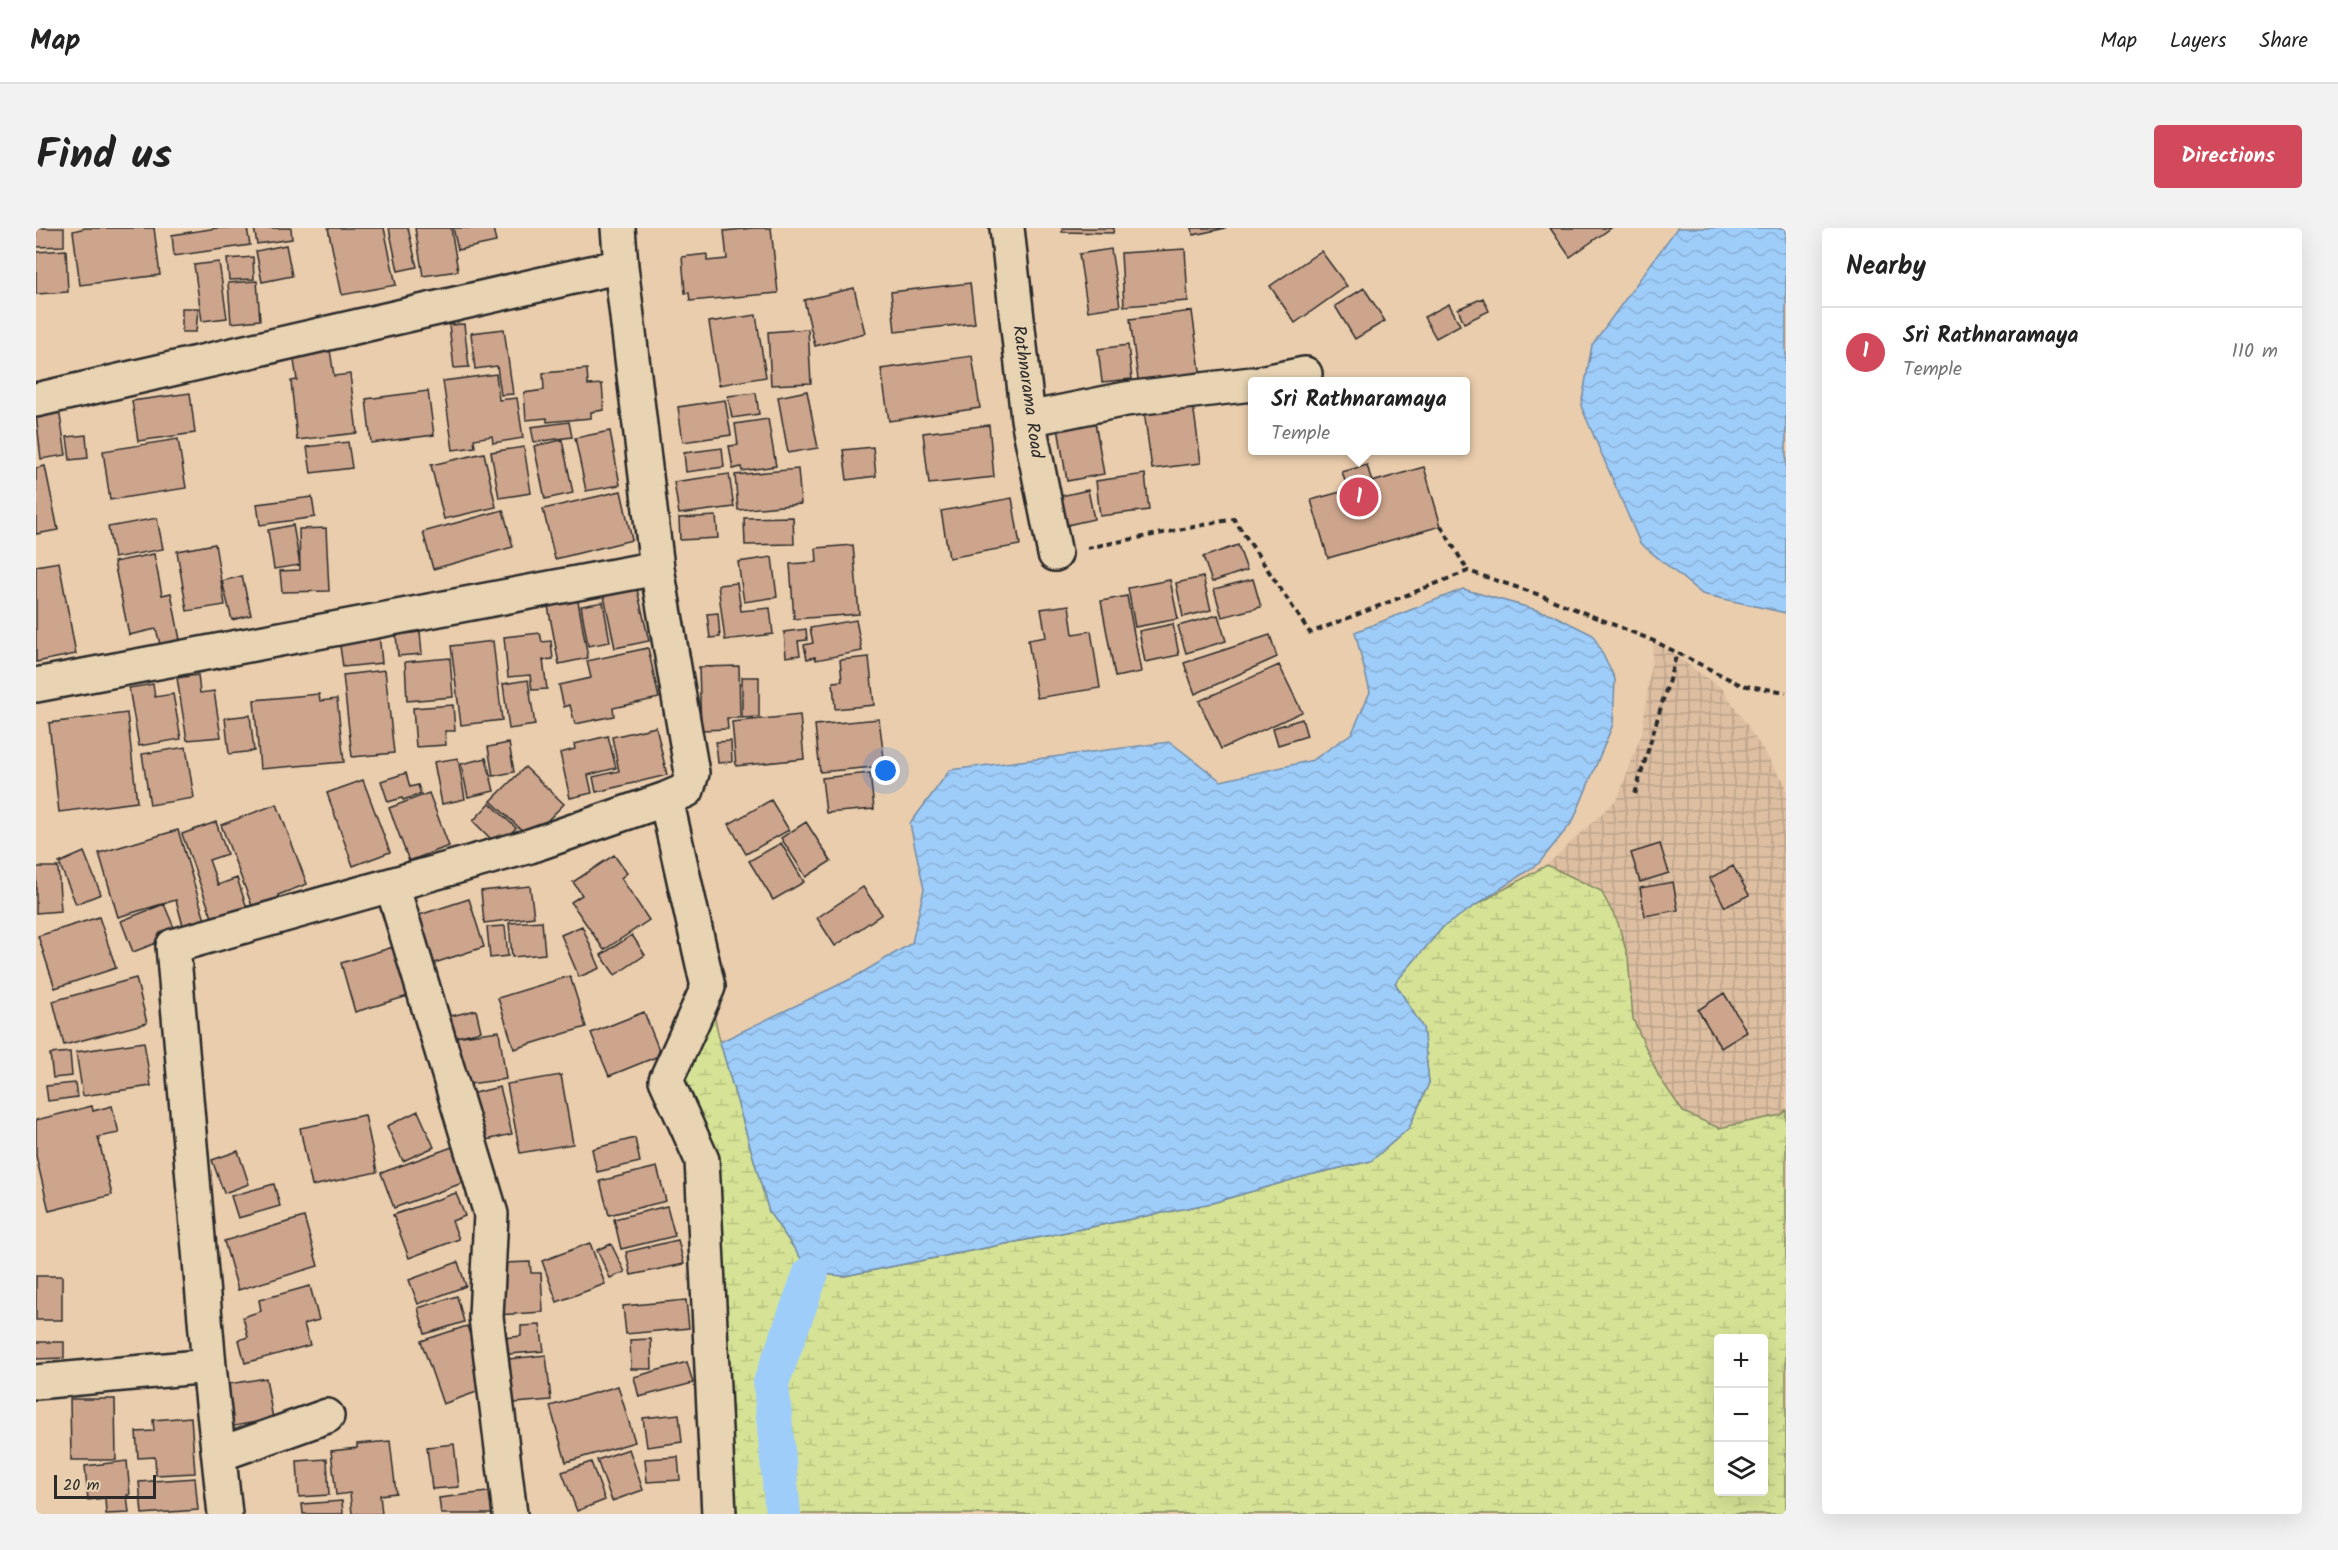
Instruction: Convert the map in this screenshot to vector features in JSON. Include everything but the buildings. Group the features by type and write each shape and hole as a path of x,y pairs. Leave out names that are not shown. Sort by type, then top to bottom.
{"street":[{"path":"225,1514 209,1366 173,945 530,846 687,790 692,773 657,568 618,228"},
{"name":"Rathnarama Road","path":"1007,228 1028,419 1055,555"},
{"path":"36,400 621,266"},
{"path":"1292,377 1305,375"},
{"path":"1028,419 1126,399 1248,384"},
{"path":"36,685 657,568"},
{"path":"666,799 708,987 666,1080 702,1161 719,1514"},
{"path":"392,885 491,1214 486,1317 510,1514"},
{"path":"36,1382 209,1366"},
{"path":"220,1454 327,1416"}],"path":[{"path":"1055,555 1234,519 1310,633 1468,571 1540,595 1677,653 1741,685 1786,692"},
{"path":"1441,526 1468,571"},
{"path":"1635,794 1677,653"}],"shaded area":[{"path":"1654,641 1723,689 1786,785 1786,1110 1781,1115 1719,1128 1683,1112 1659,1077 1633,1019 1628,957 1618,923 1601,891 1547,865 1618,798 1642,733"}],"green space":[{"path":"1547,865 1601,891 1618,923 1628,957 1633,1019 1659,1077 1683,1112 1719,1128 1781,1115 1786,1110 1786,1514 719,1514 702,1161 666,1080 708,987 720,1042 769,1212 811,1273 845,1276 1212,1203 1305,1176 1371,1161 1409,1128 1429,1083 1423,1028 1395,983 1443,927 1469,909"}],"water":[{"path":"1677,228 1786,228 1786,613 1702,594 1640,543 1581,406 1592,345"},
{"path":"1463,589 1551,614 1593,635 1615,679 1613,724 1573,821 1539,863 1443,927 1395,983 1423,1028 1429,1083 1409,1128 1371,1161 1305,1176 1212,1203 844,1276 811,1273 769,1212 720,1042 853,978 912,943 924,889 910,824 950,770 1170,742 1221,781 1313,760 1352,733 1370,692 1355,632"}],"waterway":[{"path":"783,1514 771,1383 811,1273"}],"place":[{"name":"Sri Rathnaramaya","path":"1359,497"}]}
